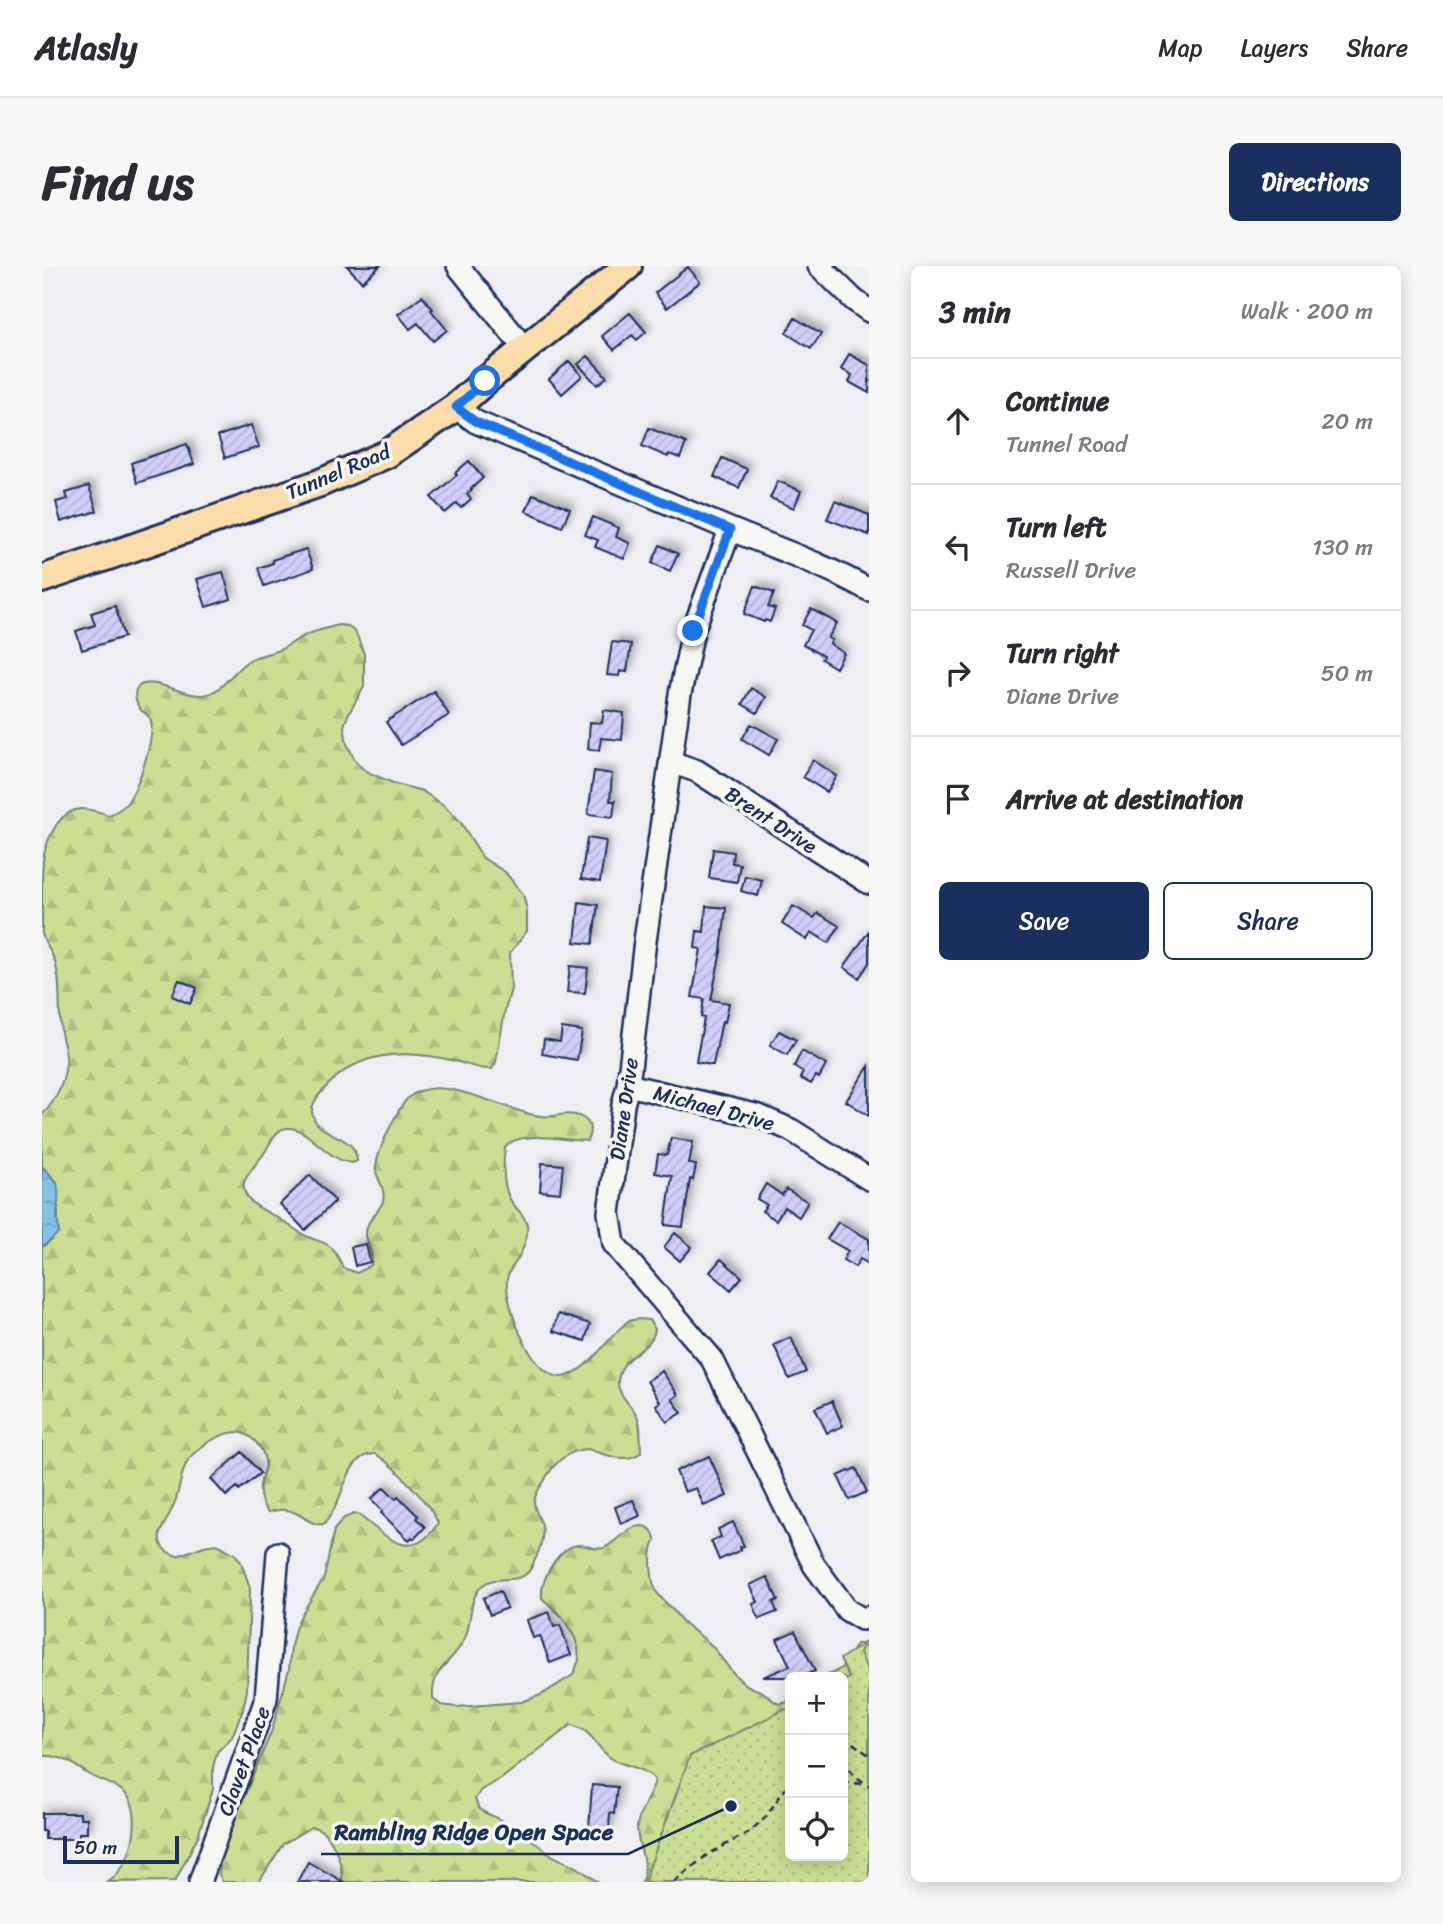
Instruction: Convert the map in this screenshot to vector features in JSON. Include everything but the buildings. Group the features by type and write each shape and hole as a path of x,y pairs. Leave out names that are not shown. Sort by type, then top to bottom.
{"main road":[{"name":"Tunnel Road","path":"42,579 320,483 387,454 456,407 524,348 628,266"}],"street":[{"path":"458,266 524,348"},
{"path":"819,266 869,311"},
{"path":"456,407 476,422 795,555 869,590"},
{"name":"Diane Drive","path":"730,530 693,631 680,694 609,1213 614,1244 712,1359 814,1565 847,1611 865,1618"},
{"name":"Brent Drive","path":"671,762 697,771 869,883"},
{"name":"Michael Drive","path":"628,1085 759,1116 791,1130 869,1179"},
{"name":"Clavet Place","path":"200,1882 266,1699 278,1553"}],"path":[{"path":"848,1740 869,1755"},
{"path":"848,1766 867,1785"},
{"path":"848,1783 867,1785"},
{"path":"674,1882 707,1855 749,1832 765,1818 785,1790"}],"green space":[{"path":"338,625 348,626 356,633 364,654 364,687 344,726 347,744 355,760 372,774 422,791 445,806 460,821 483,858 505,872 523,894 527,910 527,931 510,953 511,989 496,1062 492,1069 438,1057 404,1054 387,1055 356,1065 341,1073 323,1090 315,1101 312,1112 320,1127 350,1145 357,1161 342,1161 302,1132 283,1129 273,1137 250,1171 245,1179 244,1190 256,1206 310,1238 328,1245 343,1268 357,1273 371,1265 366,1229 384,1197 376,1164 393,1122 408,1098 421,1090 437,1088 473,1095 527,1113 578,1116 589,1125 587,1141 532,1137 521,1138 505,1147 504,1181 507,1193 526,1221 527,1229 523,1248 507,1279 507,1291 516,1325 534,1358 545,1370 557,1376 570,1375 579,1370 628,1321 649,1320 655,1329 648,1343 630,1358 620,1371 618,1381 622,1395 638,1418 641,1452 629,1458 622,1458 588,1449 580,1450 566,1455 555,1465 534,1502 543,1533 531,1568 527,1574 515,1579 488,1582 478,1591 472,1604 467,1633 435,1680 433,1699 441,1705 457,1707 521,1702 541,1695 573,1675 579,1660 578,1648 563,1618 542,1598 547,1574 557,1558 571,1547 581,1545 604,1548 632,1528 644,1526 651,1530 655,1538 651,1570 659,1595 684,1623 709,1643 744,1683 763,1692 777,1703 785,1703 785,1861 848,1861 848,1672 834,1672 847,1661 856,1644 869,1650 869,1882 642,1882 644,1868 637,1827 655,1780 641,1770 614,1760 585,1731 571,1725 501,1779 481,1790 475,1799 479,1809 515,1827 553,1856 577,1867 598,1882 342,1882 341,1866 335,1848 325,1833 311,1827 283,1844 259,1882 223,1882 219,1874 221,1852 272,1730 289,1669 295,1629 324,1578 334,1530 344,1518 359,1515 389,1538 409,1545 419,1543 438,1523 410,1485 375,1454 367,1455 354,1465 334,1510 324,1524 314,1523 291,1511 268,1512 261,1500 260,1490 264,1456 254,1440 242,1433 220,1436 191,1457 183,1471 174,1503 160,1533 163,1548 177,1556 216,1544 235,1554 241,1562 250,1588 247,1690 243,1710 232,1737 217,1752 213,1767 213,1789 198,1836 175,1881 108,1882 123,1866 132,1843 135,1819 129,1798 120,1789 66,1760 42,1756 42,1247 52,1240 58,1219 57,1182 42,1166 42,1115 58,1091 66,1059 61,1032 57,971 42,933 44,855 52,832 68,813 87,809 109,815 123,807 131,796 145,763 152,729 150,717 141,710 136,701 135,694 139,686 153,683 195,695 208,694 220,687 248,661 282,649 311,633"},
{"path":"864,1643 860,1652 869,1675 869,1882 644,1882 690,1756 785,1709 785,1861 848,1861 849,1678 840,1659"}],"water":[{"path":"42,1167 57,1184 59,1233 42,1247"}],"place":[{"name":"Rambling Ridge Open Space","path":"731,1806"}],"route":[{"path":"485,381 456,407 476,422 730,530 693,631"}]}
